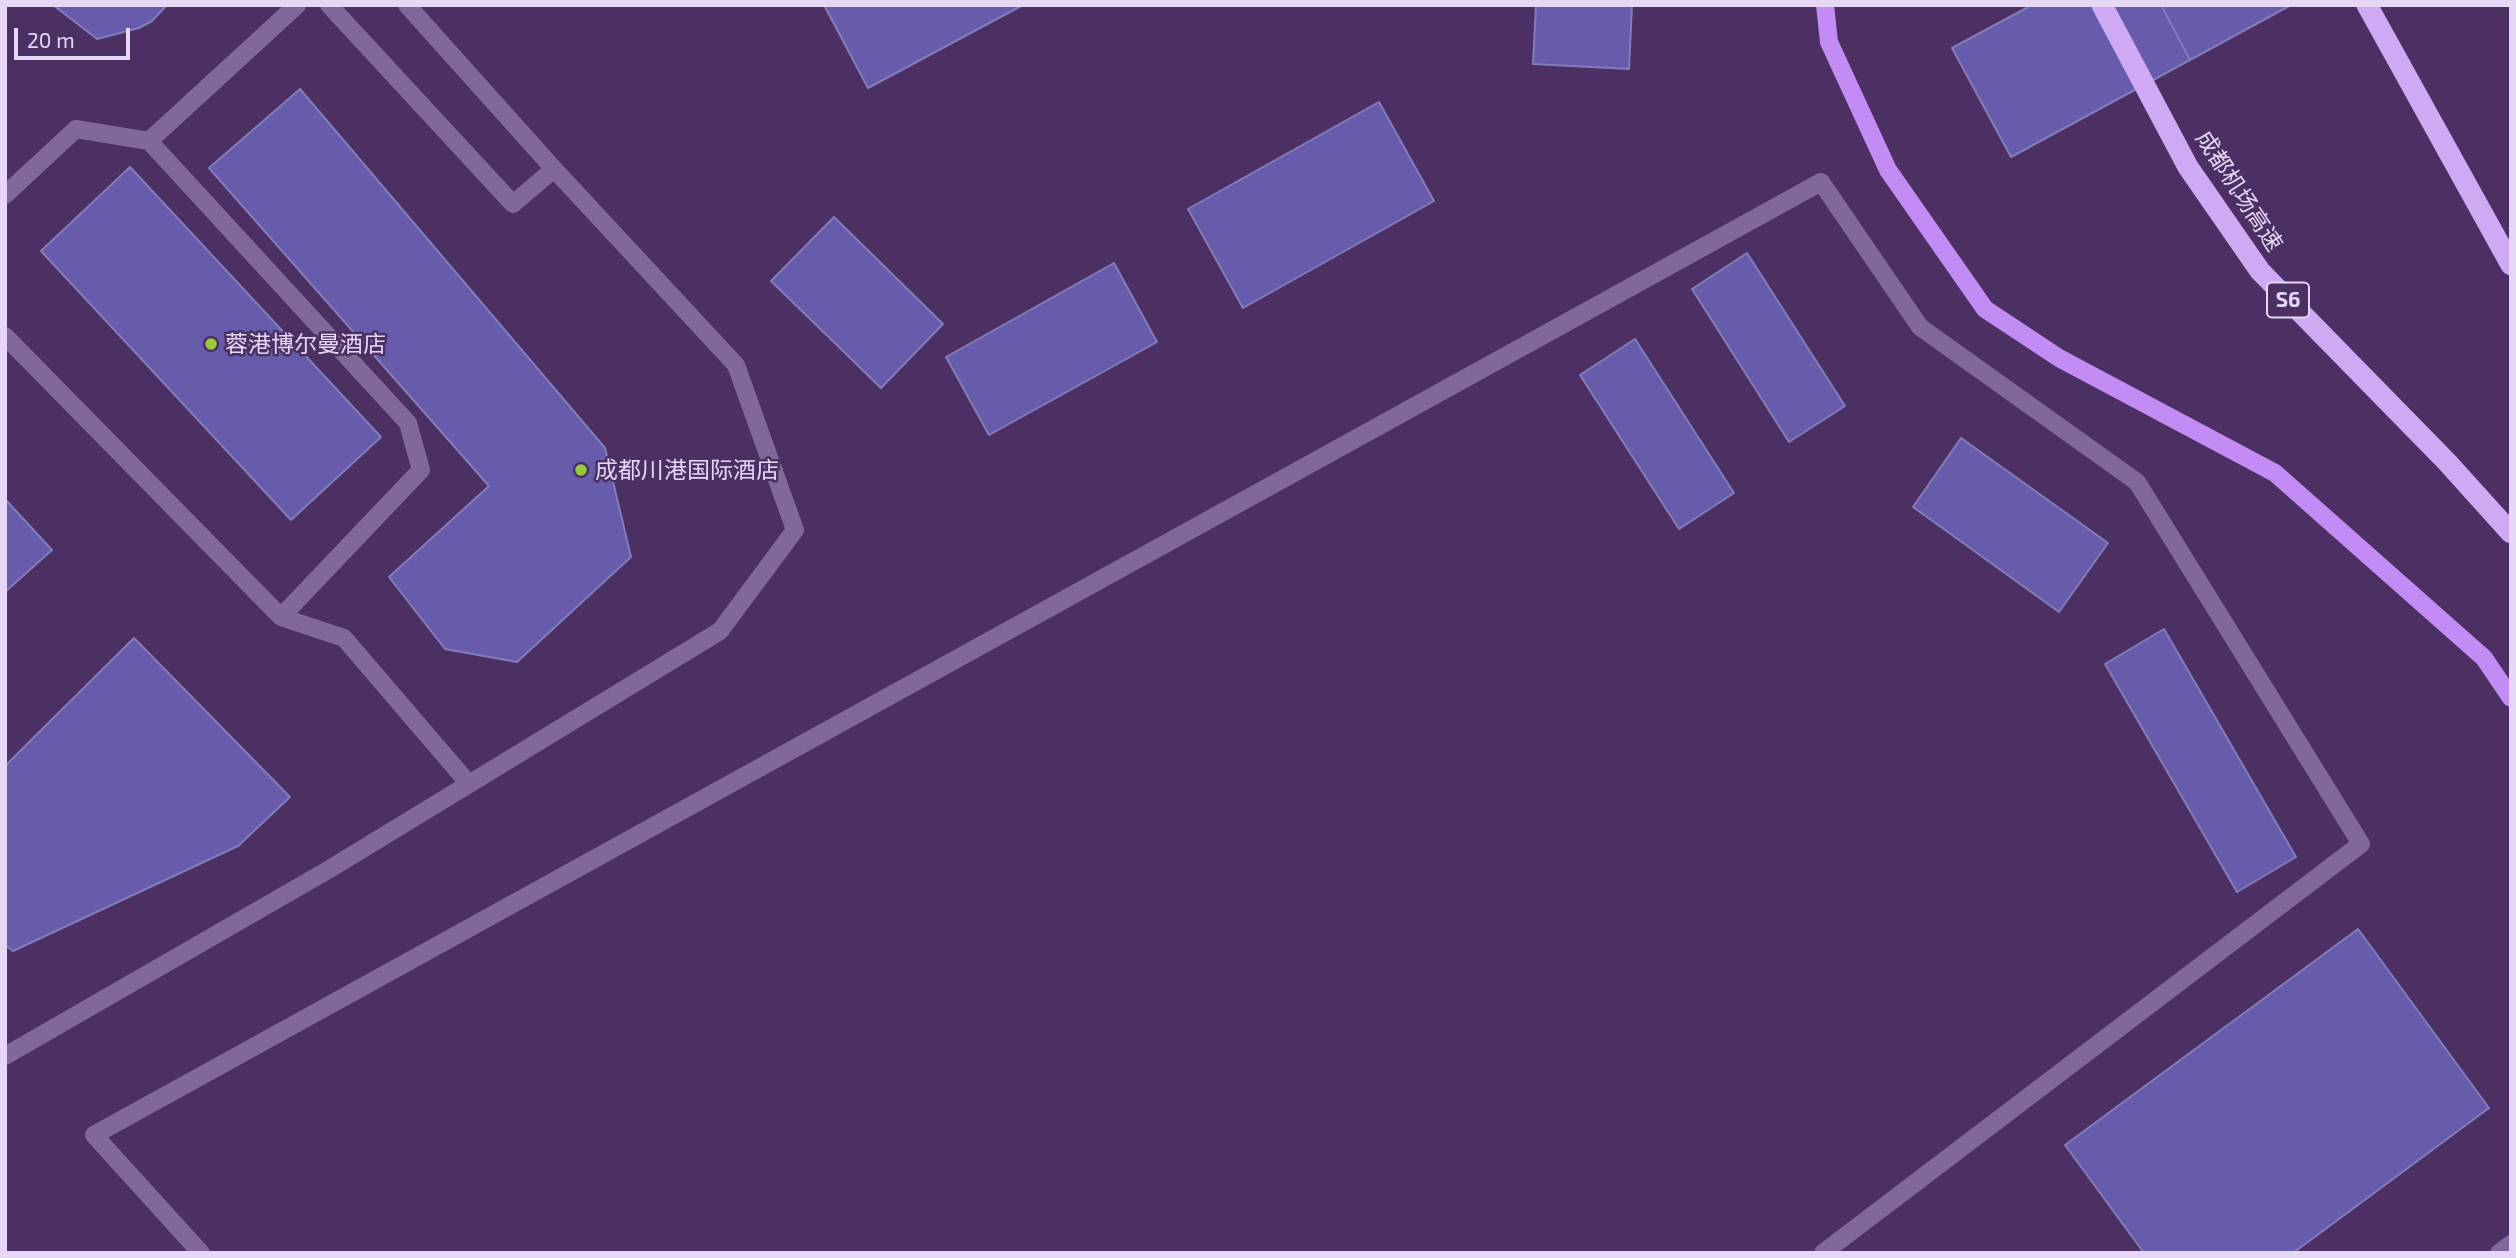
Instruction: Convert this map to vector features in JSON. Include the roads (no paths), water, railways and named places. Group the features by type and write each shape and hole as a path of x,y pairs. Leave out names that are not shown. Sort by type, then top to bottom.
{"highway":[{"name":"成都机场高速","path":"2102,5 2188,167 2260,271 2447,462 2511,533"},
{"path":"2367,5 2511,265"}],"main road":[{"path":"1825,5 1829,42 1888,170 1985,309 2059,358 2275,473 2484,658 2511,698"}],"street":[{"path":"149,141 296,5"},
{"path":"328,5 513,204 554,169"},
{"path":"5,1056 328,870 720,631 795,530 736,365 554,169 407,5"},
{"path":"5,195 76,129 149,141 408,423 421,470 281,617"},
{"path":"201,1253 94,1135 1821,182 1920,327 2137,482 2361,844 1823,1253"},
{"path":"5,336 281,617 344,638 469,784"},
{"path":"2499,1253 2511,1244"}],"place":[{"name":"蓉港博尔曼酒店","path":"211,344"},
{"name":"成都川港国际酒店","path":"581,470"}]}
